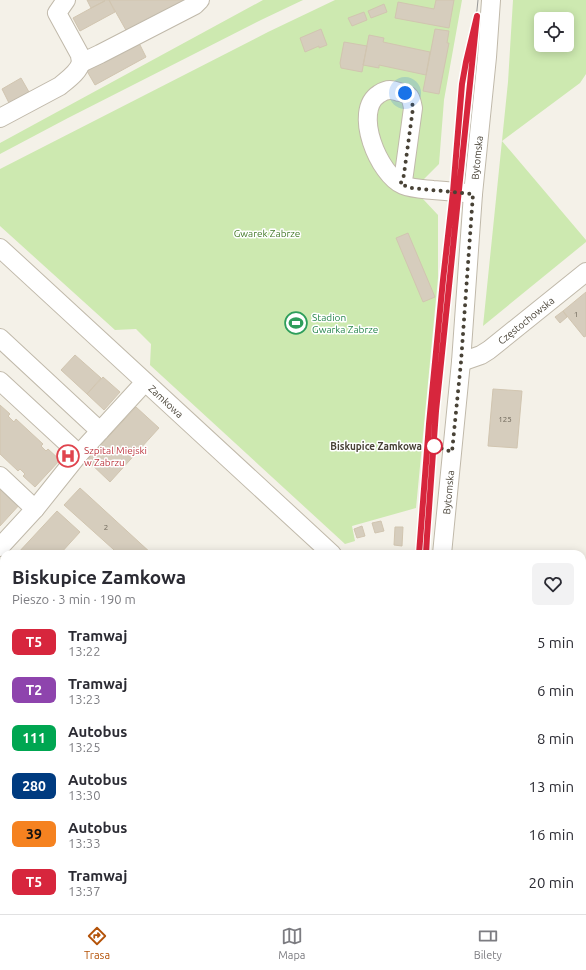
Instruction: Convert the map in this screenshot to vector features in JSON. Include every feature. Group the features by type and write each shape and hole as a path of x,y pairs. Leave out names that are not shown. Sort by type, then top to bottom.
{"street":[{"path":"66,0 57,13 80,55 81,63"},
{"path":"0,118 60,86 68,80 81,63 196,5 200,0"},
{"name":"Bytomska","path":"442,550 461,362 473,194 491,0"},
{"path":"400,184 411,188 473,194"},
{"name":"Zamkowa","path":"0,248 328,550"},
{"name":"Częstochowska","path":"461,362 481,355 489,350 586,272"},
{"path":"0,338 100,431"},
{"path":"0,381 79,454"},
{"path":"0,547 35,509 79,454 145,382"},
{"path":"0,476 35,509"}],"green space":[{"path":"263,0 303,0 68,118 0,154 0,143"},
{"name":"Gwarek Zabrze","path":"335,0 462,0 444,100 439,164 424,179 423,199 438,215 438,278 416,508 352,526 355,541 345,544 150,365 151,344 136,329 115,330 0,226 0,169 268,32"},
{"path":"513,0 586,0 586,74 580,83 502,141 586,240 586,242 483,326 508,82"}],"building":[{"path":"87,0 104,0 105,1 91,8"},
{"path":"106,0 109,0 115,12 80,31 73,18"},
{"path":"109,0 187,0 127,32"},
{"path":"436,0 454,0 449,28 395,18 398,2 434,9"},
{"path":"384,4 387,12 371,18 368,11"},
{"path":"364,12 367,20 352,26 348,18"},
{"path":"321,29 327,45 319,48 319,46 305,52 300,38"},
{"path":"435,29 449,31 447,43 449,43 439,94 423,91"},
{"path":"369,35 384,38 383,42 430,52 426,75 379,65 379,68 363,65"},
{"path":"344,42 367,46 362,72 341,68 340,63"},
{"path":"139,43 146,57 95,85 87,71"},
{"path":"21,78 29,92 9,103 2,89"},
{"path":"408,233 435,297 423,302 396,238"},
{"path":"586,292 586,336 584,337 563,311"},
{"path":"563,311 567,317 560,323 555,317"},
{"path":"75,355 101,378 87,394 61,370"},
{"path":"103,377 120,392 104,410 87,394"},
{"path":"493,389 522,391 517,448 488,446"},
{"path":"0,405 10,414 8,416 14,422 16,419 43,444 41,446 46,451 48,449 60,460 35,487 23,476 25,474 20,469 18,471 0,454"},
{"path":"136,407 159,428 110,482 87,460"},
{"path":"0,484 21,503 0,526"},
{"path":"80,488 148,550 114,550 64,505"},
{"path":"57,511 80,532 64,550 21,550"},
{"path":"381,521 384,531 375,533 372,523"},
{"path":"362,526 365,536 357,538 354,529"},
{"path":"395,527 403,527 402,546 394,545"}],"tram line":[{"path":"426,550 436,411 478,0"},
{"name":"T5","path":"419,550 429,424 453,192 462,84 477,16 436,411 426,550"},
{"path":"419,550 425,466 453,192 462,84 469,49"}],"place":[{"name":"Stadion Gwarka Zabrze","path":"296,323"},
{"name":"Biskupice Zamkowa","path":"434,446"},
{"name":"Szpital Miejski w Zabrzu","path":"68,456"}],"route":[{"path":"405,93 412,101 413,108 403,180 400,184 411,188 473,194 461,362 452,452 434,446"}]}
